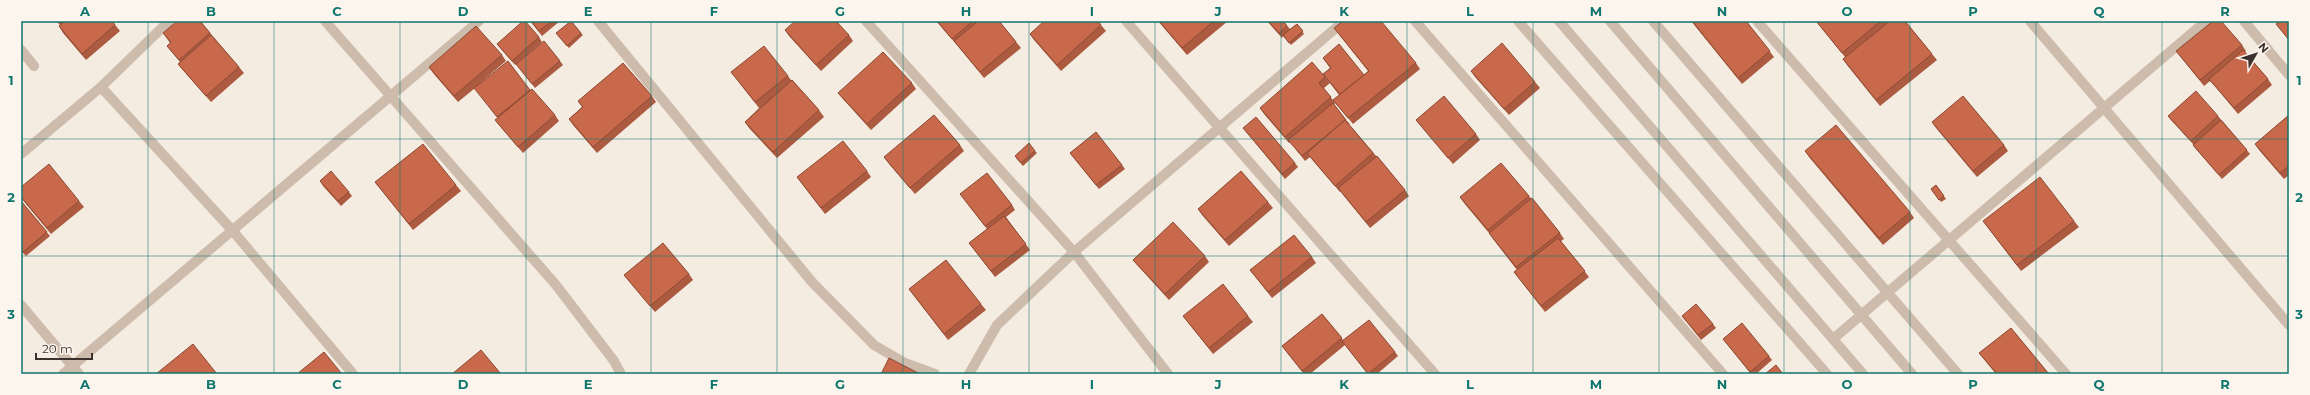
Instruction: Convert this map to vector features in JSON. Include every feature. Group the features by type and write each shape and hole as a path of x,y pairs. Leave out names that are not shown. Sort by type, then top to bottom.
{"street":[{"path":"21,154 101,86 169,21"},
{"path":"325,21 556,285 614,361 621,374"},
{"path":"63,374 479,21"},
{"path":"598,21 812,282 874,345 906,363 935,374"},
{"path":"866,21 1074,252 1168,374"},
{"path":"1126,21 1218,129 1435,374"},
{"path":"969,374 997,325 1074,252 1344,21"},
{"path":"1415,21 1723,374"},
{"path":"1518,21 1827,374"},
{"path":"1559,21 1863,374"},
{"path":"1610,21 1912,374"},
{"path":"1653,21 1889,292 1958,374"},
{"path":"1757,21 2066,374"},
{"path":"2030,21 2289,325"},
{"path":"1834,339 2206,21"},
{"path":"2244,21 2289,75"},
{"path":"21,50 34,66"},
{"path":"101,86 232,230 352,374"},
{"path":"21,305 79,374"}],"building":[{"path":"65,21 112,21 115,25 82,54 59,26"},
{"path":"177,21 200,21 210,33 179,60 167,46 171,42 163,33"},
{"path":"523,21 525,21 539,37 512,61 497,44"},
{"path":"531,21 552,21 539,31"},
{"path":"571,21 581,33 567,46 556,33"},
{"path":"795,21 836,21 849,35 816,65 785,30"},
{"path":"937,21 973,21 952,39"},
{"path":"978,21 999,21 1016,42 980,72 954,41"},
{"path":"1044,21 1098,21 1101,25 1057,65 1030,34"},
{"path":"1159,21 1214,21 1182,48"},
{"path":"1268,21 1283,21 1287,26 1279,33"},
{"path":"1343,21 1381,21 1416,63 1348,118 1333,100 1369,71 1334,28"},
{"path":"1692,21 1746,21 1770,51 1738,78"},
{"path":"1816,21 1881,21 1842,53"},
{"path":"1890,21 1905,21 1932,54 1876,100 1843,59"},
{"path":"2213,21 2221,21 2242,45 2200,80 2176,51"},
{"path":"2280,21 2289,21 2289,40 2276,24"},
{"path":"1297,24 1303,31 1289,43 1283,35"},
{"path":"476,26 502,55 454,96 429,67"},
{"path":"211,35 239,67 206,96 178,64"},
{"path":"544,41 560,61 532,84 516,64"},
{"path":"1502,43 1535,82 1504,109 1471,71"},
{"path":"1339,44 1364,75 1340,94 1323,74 1331,68 1323,58"},
{"path":"764,46 788,76 755,102 731,72"},
{"path":"2243,50 2268,79 2234,108 2209,79"},
{"path":"883,52 912,83 867,124 838,93"},
{"path":"508,61 530,90 497,117 474,88"},
{"path":"1312,62 1325,77 1319,83 1331,97 1285,137 1260,108"},
{"path":"623,63 652,96 593,147 569,119 583,107 578,101"},
{"path":"792,80 819,110 773,152 745,122"},
{"path":"532,89 555,115 518,147 495,120"},
{"path":"2196,91 2218,116 2191,141 2168,116"},
{"path":"1444,96 1476,134 1448,158 1416,120"},
{"path":"1963,96 2004,145 1973,171 1932,122"},
{"path":"1333,103 1346,120 1302,156 1288,140"},
{"path":"934,115 960,145 910,188 884,157"},
{"path":"2289,115 2289,166 2280,173 2255,144"},
{"path":"1256,117 1295,163 1282,174 1243,128"},
{"path":"1345,120 1373,153 1335,186 1307,153"},
{"path":"2221,120 2247,150 2219,175 2193,145"},
{"path":"1836,125 1910,212 1879,238 1805,151"},
{"path":"1096,132 1122,165 1096,185 1070,153"},
{"path":"843,141 867,171 821,208 797,177"},
{"path":"1029,143 1035,151 1021,163 1015,156"},
{"path":"423,144 456,185 409,224 375,182"},
{"path":"1377,156 1405,190 1366,222 1338,188"},
{"path":"1501,163 1529,196 1488,230 1460,197"},
{"path":"49,164 79,201 47,228 21,197 21,187"},
{"path":"331,171 349,192 338,201 320,181"},
{"path":"1241,171 1268,202 1225,240 1198,209"},
{"path":"987,173 1012,205 985,226 960,194"},
{"path":"2040,177 2074,221 2017,265 1983,221"},
{"path":"1936,185 1944,196 1939,200 1931,189"},
{"path":"1532,198 1560,233 1516,267 1489,233"},
{"path":"21,201 47,232 23,252 21,250"},
{"path":"1004,216 1026,244 991,271 969,243"},
{"path":"1173,222 1205,256 1165,294 1133,260"},
{"path":"1294,235 1312,257 1268,292 1250,270"},
{"path":"1558,238 1585,271 1541,306 1514,272"},
{"path":"663,243 689,274 650,306 624,275"},
{"path":"946,260 981,304 944,334 909,289"},
{"path":"1223,284 1248,316 1209,348 1183,316"},
{"path":"1696,304 1713,324 1698,335 1682,316"},
{"path":"1322,314 1342,338 1302,371 1282,346"},
{"path":"1369,320 1395,352 1368,374 1342,341"},
{"path":"1742,323 1769,356 1750,372 1723,339"},
{"path":"2011,328 2049,374 1997,374 1979,353"},
{"path":"193,344 217,374 156,374"},
{"path":"481,350 501,374 452,374"},
{"path":"324,352 342,374 297,374"},
{"path":"889,358 920,374 881,374"},
{"path":"1776,365 1783,374 1765,374"}]}
